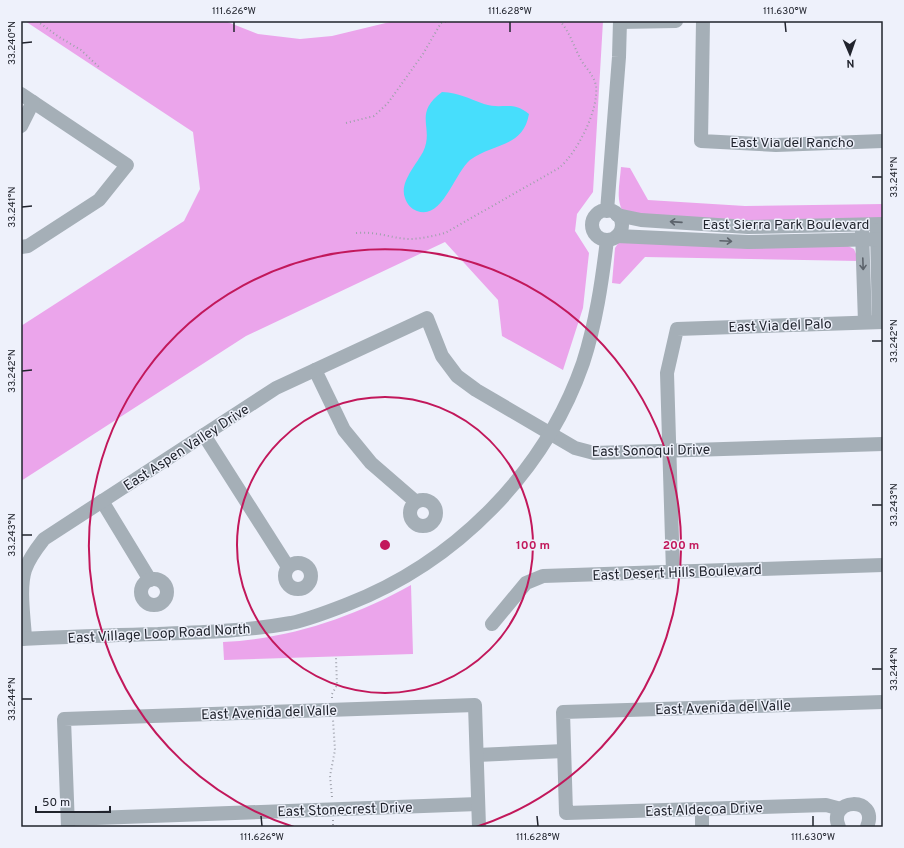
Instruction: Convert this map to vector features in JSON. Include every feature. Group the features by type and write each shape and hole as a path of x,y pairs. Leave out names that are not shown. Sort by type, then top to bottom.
{"street":[{"path":"612,213 620,22 676,21"},
{"name":"East Via del Rancho","path":"703,21 701,141 776,144 883,141"},
{"path":"21,126 27,98 127,165 99,200 28,246 21,247"},
{"path":"598,213 612,213 620,218 622,227 612,238 598,237 595,234 592,225 595,216 598,213"},
{"name":"East Sierra Park Boulevard","path":"612,213 641,220 748,227 880,224"},
{"path":"880,224 881,322"},
{"path":"862,225 865,322"},
{"name":"East Sierra Park Boulevard","path":"612,238 748,242 880,239"},
{"name":"East Village Loop Road North","path":"23,638 240,631 293,622 327,612 391,585 427,563 459,540 490,510 524,473 550,434 567,401 583,363 595,320 612,238"},
{"name":"East Sonoqui Drive","path":"427,318 442,356 457,376 476,390 575,448 594,453 883,444"},
{"name":"East Aspen Valley Drive","path":"23,638 23,582 25,570 44,539 276,388 427,318"},
{"name":"East Via del Palo","path":"670,450 668,373 677,329 881,322"},
{"path":"315,370 344,430 371,463 416,502"},
{"path":"204,435 288,567"},
{"path":"670,450 674,572"},
{"path":"102,501 150,580"},
{"name":"East Desert Hills Boulevard","path":"492,624 526,583 543,576 883,565"},
{"name":"East Avenida del Valle","path":"564,751 563,712 883,702"},
{"name":"East Avenida del Valle","path":"68,823 64,719 474,705 477,755"},
{"path":"479,827 477,755 564,751"},
{"name":"East Aldecoa Drive","path":"564,751 566,813 826,805 841,809 845,805 855,803 864,808 869,817 867,827"},
{"name":"East Stonecrest Drive","path":"68,823 332,809 478,804"},
{"path":"702,809 702,827"},
{"path":"839,827 837,818 841,809"}],"path":[{"path":"37,21 59,37 81,50 99,67"},
{"path":"346,123 374,116 388,103 423,54 441,23 448,21"},
{"path":"356,233 370,232 407,239 424,238 445,233 559,168 566,162 575,148 592,111 596,84 580,59 567,31 560,21"},
{"path":"336,658 337,685 332,694 335,750 330,776 334,825 337,827"}],"shaded area":[{"path":"25,21 225,21 258,34 300,39 332,36 394,21 603,21 593,192 577,214 575,231 589,253 583,308 563,370 502,336 498,300 445,242 246,336 21,481 21,326 184,221 200,189 193,132"},
{"path":"621,167 630,168 648,200 745,206 883,204 883,219 736,222 624,213 621,208 619,197"},
{"path":"619,242 848,246 854,249 859,261 645,257 620,284 612,283 615,248"},
{"path":"411,585 413,654 224,660 223,642 272,636 320,624 367,607"}],"water":[{"path":"442,92 459,95 490,106 517,107 529,114 526,125 514,139 479,155 470,160 464,166 447,194 434,209 426,212 417,211 411,208 407,202 405,198 404,186 409,174 423,152 426,143 426,114 428,107"}]}
